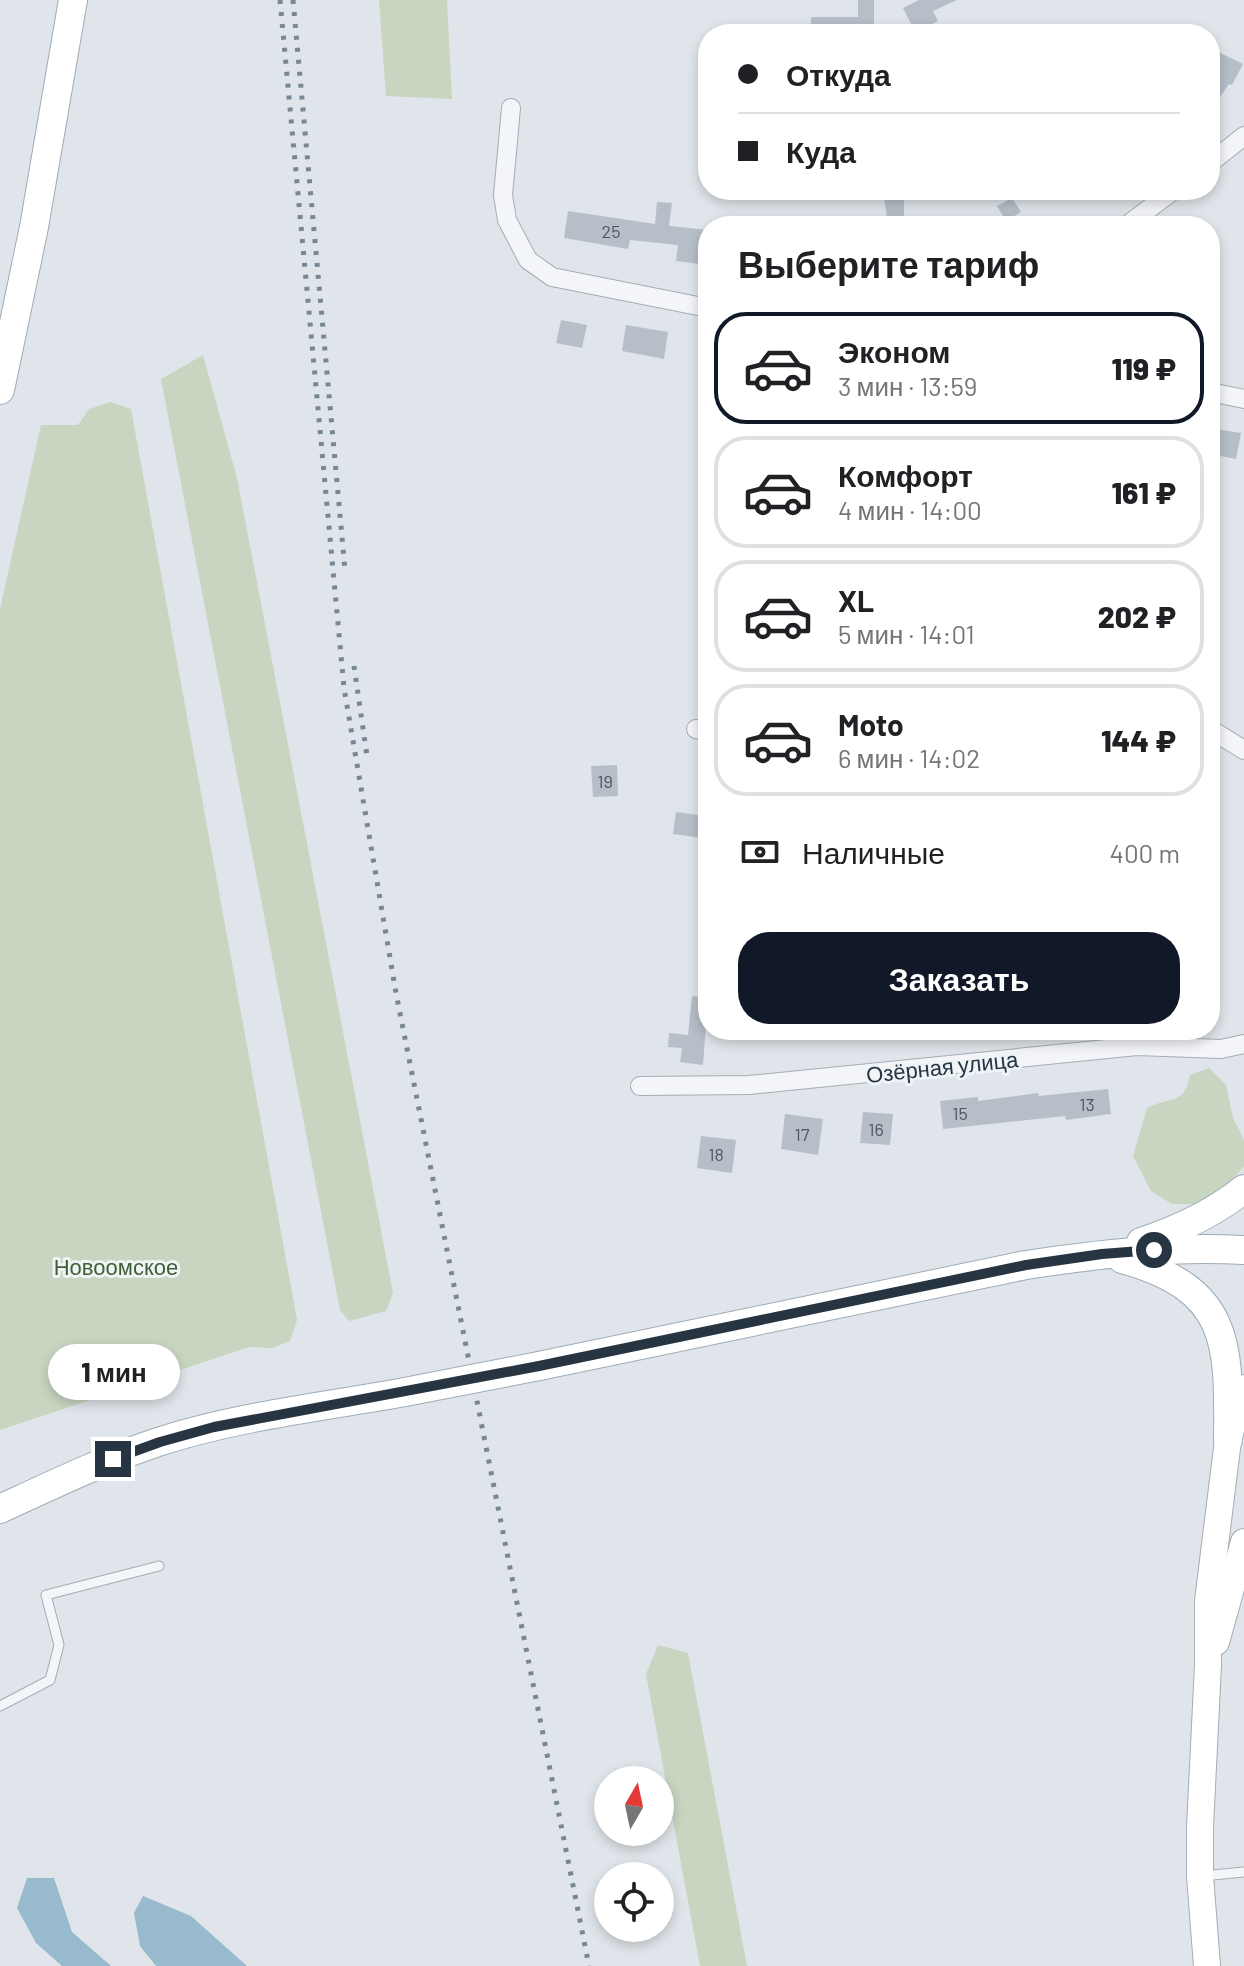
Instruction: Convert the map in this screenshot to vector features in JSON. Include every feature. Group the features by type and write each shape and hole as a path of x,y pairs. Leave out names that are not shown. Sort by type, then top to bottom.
{"main road":[{"path":"0,390 34,227 73,0"},
{"path":"1102,1254 1171,1232 1226,1204 1244,1189"},
{"path":"0,1509 113,1459 214,1427 539,1366 1011,1268 1102,1254 1180,1249 1244,1250"},
{"path":"1102,1254 1160,1271 1186,1287 1210,1312 1223,1336 1229,1369 1228,1440 1208,1601 1208,1665 1202,1742 1200,1876 1207,1966"},
{"path":"1228,1440 1244,1388"},
{"path":"1208,1665 1228,1606 1244,1542"}],"street":[{"path":"511,108 503,195 507,220 528,260 552,277 698,306"},
{"path":"1220,155 1244,136"},
{"path":"1139,216 1161,200"},
{"path":"1220,394 1244,399"},
{"path":"1220,735 1244,750"},
{"name":"Озёрная улица","path":"640,1086 749,1085 1137,1046 1221,1049 1244,1044"}],"lane":[{"path":"0,1706 50,1680 59,1645 46,1595 159,1566"},
{"path":"1200,1876 1244,1872"}],"green space":[{"path":"379,0 447,0 452,99 386,96"},
{"path":"203,355 237,478 393,1293 386,1311 349,1321 340,1310 161,379"},
{"name":"Новоомское","path":"111,402 131,409 297,1320 290,1341 272,1348 249,1347 0,1430 0,609 41,425 78,425 89,409"},
{"path":"1209,1068 1226,1085 1233,1118 1244,1140 1244,1166 1226,1188 1202,1204 1172,1204 1151,1191 1133,1156 1147,1108 1180,1096 1188,1085 1190,1075"},
{"path":"658,1645 688,1653 747,1966 700,1966 674,1825 674,1766 663,1766 646,1674"}],"water":[{"path":"27,1878 54,1878 72,1932 111,1966 62,1966 36,1943 17,1908"},
{"path":"143,1896 191,1916 247,1966 156,1966 140,1946 134,1913"}],"building":[{"path":"858,0 874,0 874,24 811,24 811,17 858,17"},
{"path":"919,0 957,0 933,11 938,21 932,24 911,24 903,8"},
{"path":"1220,53 1243,64 1232,85 1229,84 1220,97"},
{"path":"884,200 904,200 904,216 887,216"},
{"path":"1013,200 1021,212 1014,216 1003,216 997,206"},
{"path":"657,202 672,203 669,226 698,229 698,264 676,261 678,245 630,240 628,249 564,238 568,211 655,224"},
{"path":"561,320 587,325 582,348 556,343"},
{"path":"626,325 668,332 664,359 622,351"},
{"path":"1220,430 1241,433 1236,459 1220,456"},
{"path":"617,765 618,796 593,797 591,766"},
{"path":"676,812 698,815 698,837 673,834"},
{"path":"692,996 698,997 698,1040 705,1040 703,1065 680,1062 682,1048 668,1047 669,1033 688,1035"},
{"path":"1108,1089 1111,1114 943,1129 940,1101 978,1097 978,1101 1038,1093 1039,1096"},
{"path":"863,1112 893,1114 890,1145 860,1143"},
{"path":"785,1114 823,1119 818,1155 781,1149"},
{"path":"701,1136 736,1140 732,1173 697,1168"}],"railway":[{"path":"280,0 344,688 396,993 589,1966"},
{"path":"293,0 345,570"},
{"path":"354,666 367,756"}],"route":[{"path":"113,1459 214,1427 539,1366 1026,1265 1154,1250"}]}
